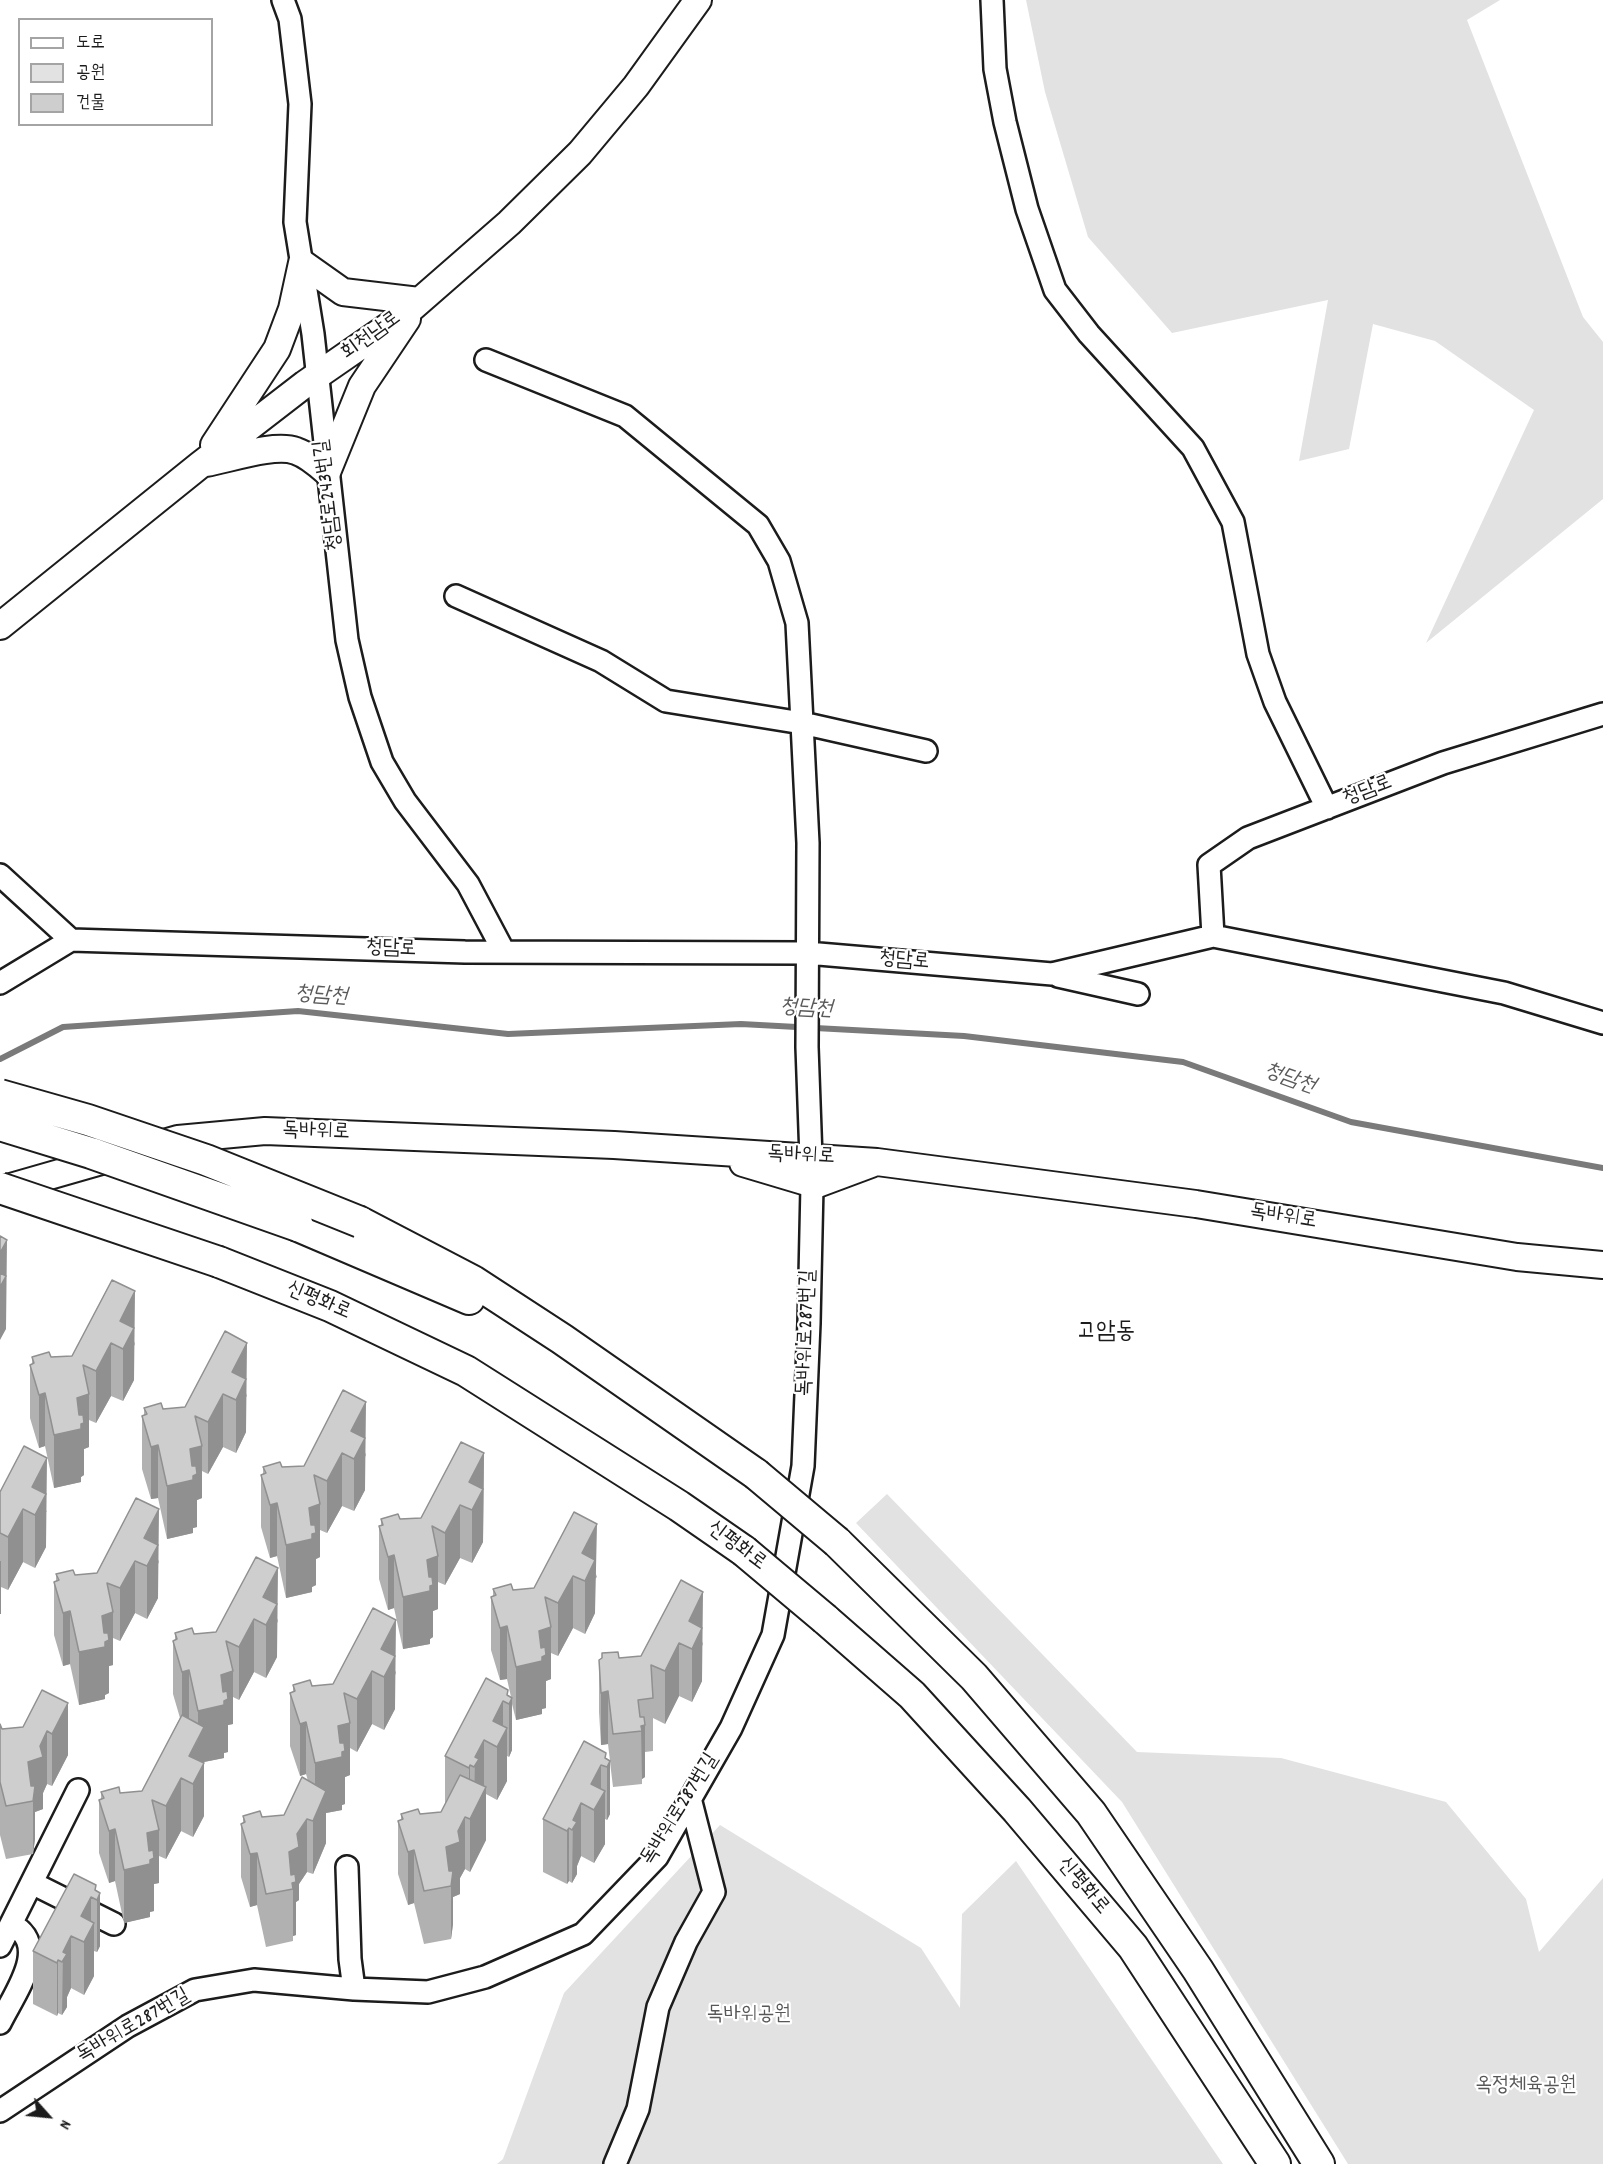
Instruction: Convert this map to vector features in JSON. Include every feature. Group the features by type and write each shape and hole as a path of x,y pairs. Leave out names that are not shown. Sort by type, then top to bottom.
{"highway":[{"path":"0,1095 88,1120 206,1160 360,1222 472,1281 562,1339 756,1474 837,1542 974,1677 1091,1813 1198,1970 1319,2164"},
{"path":"0,1125 91,1153 298,1226 562,1339"},
{"name":"신평화로","path":"0,1189 219,1262 330,1306 466,1371 680,1506 744,1551 825,1618 912,1695 1017,1810 1133,1947 1275,2164"}],"main road":[{"name":"회천남로","path":"0,626 200,465 316,377 399,319 509,223 580,153 636,87 698,0"},
{"path":"302,262 343,292 419,301 362,387 327,472 312,459 294,450 273,450 200,465 277,349 292,309 302,262"},
{"name":"독바위로","path":"0,1189 178,1139 265,1131 614,1145 877,1162 1196,1204 1517,1257 1603,1265"},
{"path":"709,1152 811,1185 877,1162"}],"street":[{"name":"청담로243번길","path":"283,0 290,19 300,104 296,222 313,334 347,640 360,697 382,762 405,801 468,884 504,952"},
{"path":"992,0 995,69 1005,122 1027,209 1055,290 1089,334 1193,448 1233,522 1258,654 1275,702 1327,808"},
{"path":"486,360 625,416 758,525 778,561 797,622 808,843 807,960 812,1157"},
{"path":"456,596 600,661 666,701 802,723 926,751"},
{"name":"청담로","path":"1214,936 1209,865 1248,838 1443,763 1603,714"},
{"path":"0,875 71,940 0,983"},
{"name":"청담로","path":"71,940 807,960 1052,974 1214,936 1504,993 1603,1023"},
{"path":"1052,974 1138,994"},
{"name":"독바위로287번길","path":"3,2102 128,2026 195,1990 254,1980 354,1989 428,1992 485,1977 583,1934 657,1857 691,1802 731,1728 773,1635 803,1466 812,1157"},
{"path":"0,1946 78,1790"},
{"path":"615,2164 638,2109 658,2007 686,1942 714,1892 691,1802"},
{"path":"346,1867 350,1959 354,1989"},
{"path":"32,1883 114,1924"},
{"path":"0,2023 31,1961 30,1944 22,1930 11,1924"}],"green space":[{"path":"1026,0 1500,0 1467,20 1583,317 1603,342 1603,499 1426,643 1534,410 1435,341 1373,324 1349,449 1299,461 1328,300 1172,333 1088,237 1045,92"},
{"name":"옥정체육공원","path":"887,1494 1137,1752 1281,1758 1446,1802 1526,1899 1539,1952 1603,1878 1603,2164 1348,2164 1122,1802 856,1523"},
{"name":"독바위공원","path":"720,1825 921,1948 960,2008 962,1914 1016,1861 1223,2164 497,2164 503,2159 564,1993"}],"building":[{"path":"0,1236 7,1240 0,1253"},
{"path":"0,1273 6,1276 0,1287"},
{"path":"112,1280 135,1291 120,1321 134,1328 123,1349 111,1343 96,1371 83,1365 89,1394 77,1398 79,1415 83,1415 84,1423 81,1424 81,1429 54,1435 45,1393 39,1395 30,1365 34,1363 32,1357 49,1352 51,1357 72,1356"},
{"path":"225,1331 247,1343 232,1372 246,1379 236,1400 223,1394 208,1422 195,1416 202,1446 190,1449 192,1466 196,1466 197,1474 193,1476 193,1480 167,1486 158,1445 151,1447 142,1416 147,1414 144,1408 161,1403 163,1409 185,1407"},
{"path":"343,1390 366,1402 351,1431 365,1438 354,1459 342,1453 327,1481 314,1475 320,1504 309,1508 311,1525 315,1525 316,1533 312,1534 312,1539 286,1545 277,1503 270,1505 261,1475 266,1473 263,1467 280,1462 282,1467 304,1466"},
{"path":"461,1442 484,1453 469,1482 483,1489 472,1510 460,1505 445,1533 432,1526 438,1556 427,1560 429,1577 432,1577 433,1585 430,1586 430,1591 403,1597 394,1555 388,1557 379,1526 383,1525 381,1519 398,1514 400,1519 421,1518"},
{"path":"24,1446 47,1458 32,1487 46,1494 35,1515 23,1509 8,1537 0,1533 0,1492"},
{"path":"136,1498 159,1509 144,1538 158,1545 147,1566 135,1561 120,1588 107,1583 113,1612 102,1616 104,1633 108,1633 109,1640 105,1642 105,1647 79,1652 70,1611 63,1613 54,1582 59,1580 56,1574 73,1570 75,1575 97,1573"},
{"path":"574,1512 597,1524 582,1553 595,1560 585,1581 573,1576 558,1603 545,1597 551,1627 539,1631 541,1648 545,1647 546,1655 542,1657 542,1661 516,1667 507,1626 500,1628 491,1597 496,1595 493,1589 511,1584 513,1590 534,1588"},
{"path":"256,1557 278,1568 263,1597 277,1604 266,1625 254,1619 239,1647 226,1641 233,1671 221,1675 223,1692 227,1691 228,1699 224,1701 224,1705 198,1711 189,1670 182,1672 173,1641 177,1639 175,1633 192,1628 194,1634 216,1632"},
{"path":"681,1580 703,1592 689,1621 702,1628 692,1649 679,1643 665,1671 651,1665 653,1698 638,1700 640,1717 644,1717 645,1725 641,1726 642,1731 613,1734 608,1691 601,1693 599,1660 602,1658 602,1653 618,1652 619,1658 641,1656"},
{"path":"373,1608 396,1620 381,1649 395,1656 384,1677 372,1671 357,1699 344,1693 350,1723 338,1726 340,1743 344,1743 345,1751 342,1752 342,1757 315,1763 306,1722 300,1724 290,1693 295,1691 293,1685 310,1680 312,1686 333,1684"},
{"path":"486,1678 508,1690 507,1695 512,1698 509,1704 503,1701 493,1721 507,1728 497,1747 484,1740 475,1757 479,1759 474,1767 470,1765 469,1768 445,1756"},
{"path":"42,1690 68,1703 52,1734 47,1731 40,1746 43,1757 28,1762 31,1786 35,1786 33,1801 6,1806 0,1782 0,1724 2,1729 23,1727"},
{"path":"182,1715 204,1727 189,1756 204,1763 193,1784 181,1778 166,1806 152,1800 159,1830 147,1833 149,1851 153,1850 154,1858 150,1860 150,1864 124,1870 115,1829 109,1831 99,1800 104,1798 101,1792 119,1787 120,1793 142,1791"},
{"path":"584,1741 606,1753 605,1758 610,1761 607,1767 601,1765 591,1784 605,1791 594,1810 581,1803 573,1820 577,1822 572,1830 569,1828 567,1831 543,1819"},
{"path":"460,1775 486,1787 470,1819 465,1817 458,1831 460,1842 446,1847 449,1871 453,1871 451,1886 424,1891 414,1850 408,1852 398,1821 403,1819 401,1814 418,1809 420,1814 441,1812"},
{"path":"302,1777 326,1791 313,1821 307,1819 297,1834 299,1847 289,1852 291,1875 295,1874 296,1882 292,1883 293,1889 266,1894 257,1853 250,1854 241,1824 245,1822 243,1816 260,1811 262,1817 284,1815"},
{"path":"74,1874 96,1885 95,1890 100,1893 97,1900 91,1897 81,1916 94,1923 84,1942 71,1936 63,1952 67,1954 62,1962 58,1960 57,1963 33,1951"}],"waterway":[{"name":"청담천","path":"0,1059 63,1027 298,1011 508,1034 741,1024 964,1036 1183,1062 1351,1122 1603,1168"}],"district":[{"name":"고암동","path":"1106,1334"}]}
